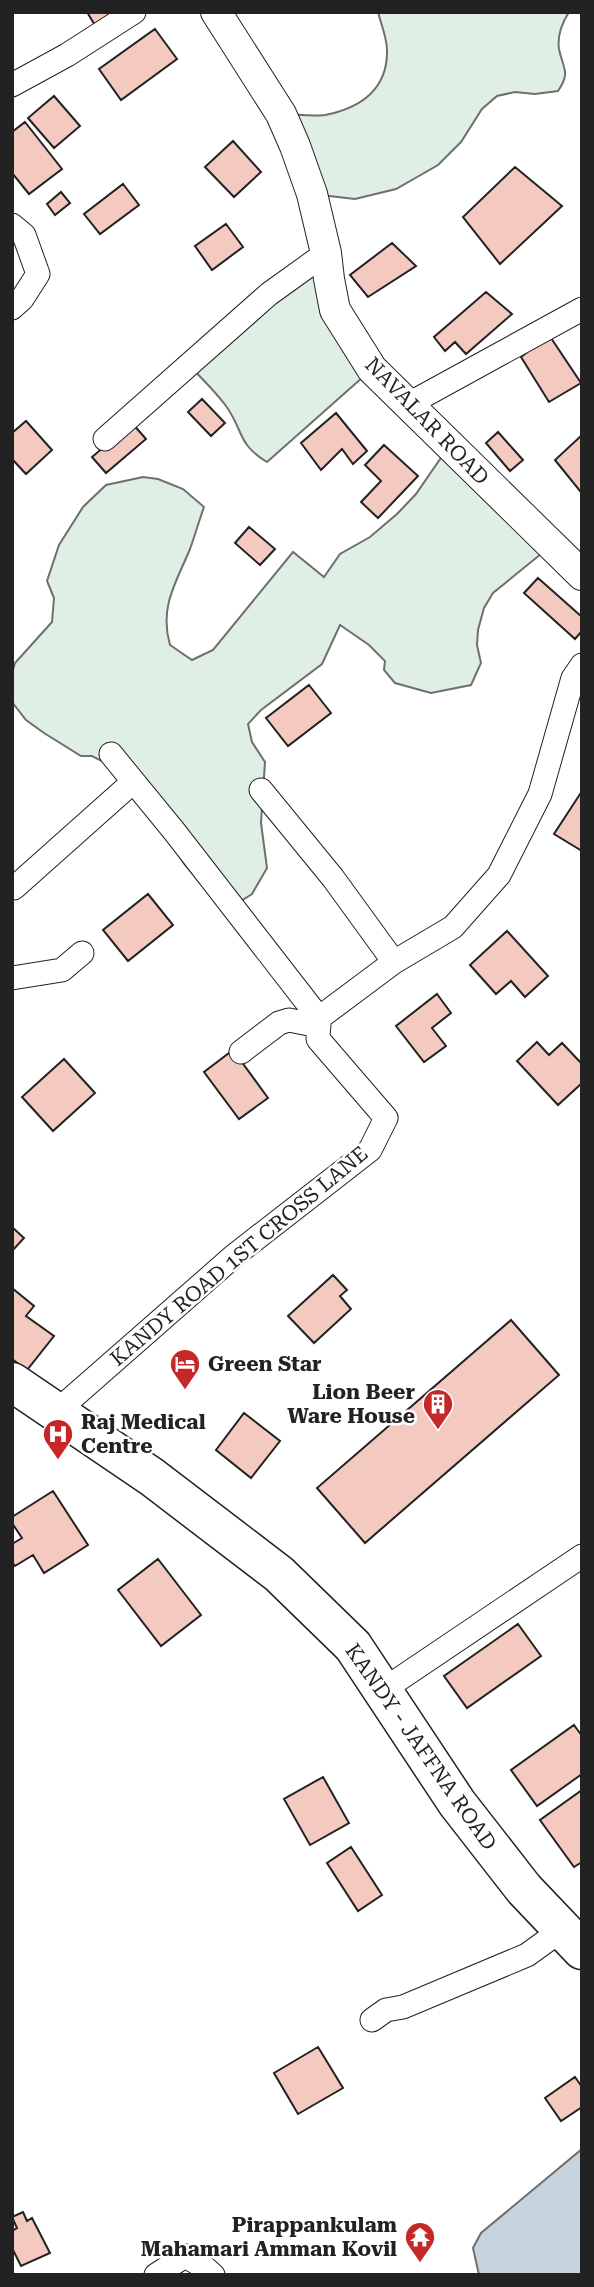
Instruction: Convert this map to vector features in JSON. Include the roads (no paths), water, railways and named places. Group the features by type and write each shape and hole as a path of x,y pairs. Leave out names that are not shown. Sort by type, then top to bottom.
{"highway":[{"name":"KANDY - JAFFNA ROAD","path":"12,1382 160,1483 279,1574 353,1646 457,1803 524,1889 573,1940"}],"street":[{"path":"12,85 67,55 134,12"},
{"name":"NAVALAR ROAD","path":"216,12 281,114 295,146 312,194 326,253 335,310 372,369 582,575"},
{"path":"12,225 24,235 38,274 22,299 12,308"},
{"path":"105,439 269,294 326,253"},
{"path":"407,405 582,309"},
{"path":"241,1052 279,1023 289,1020 319,1022 394,962 453,927 499,875 540,794 573,678 582,665"},
{"path":"111,754 319,1022"},
{"path":"14,888 133,782"},
{"path":"261,790 332,878 394,962"},
{"path":"12,978 62,970 82,953"},
{"name":"KANDY ROAD 1ST CROSS LANE","path":"57,1412 235,1255 370,1150 386,1118 318,1039 319,1022"},
{"path":"383,1690 582,1556"},
{"path":"372,2021 386,2010 403,2007 527,1955 573,1940"},
{"path":"156,2275 185,2256 213,2275"}],"place":[{"name":"Green Star","path":"185,1391"},
{"name":"Lion Beer Ware House","path":"438,1431"},
{"name":"Raj Medical Centre","path":"58,1461"},
{"name":"Pirappankulam Mahamari Amman Kovil","path":"420,2264"}]}
